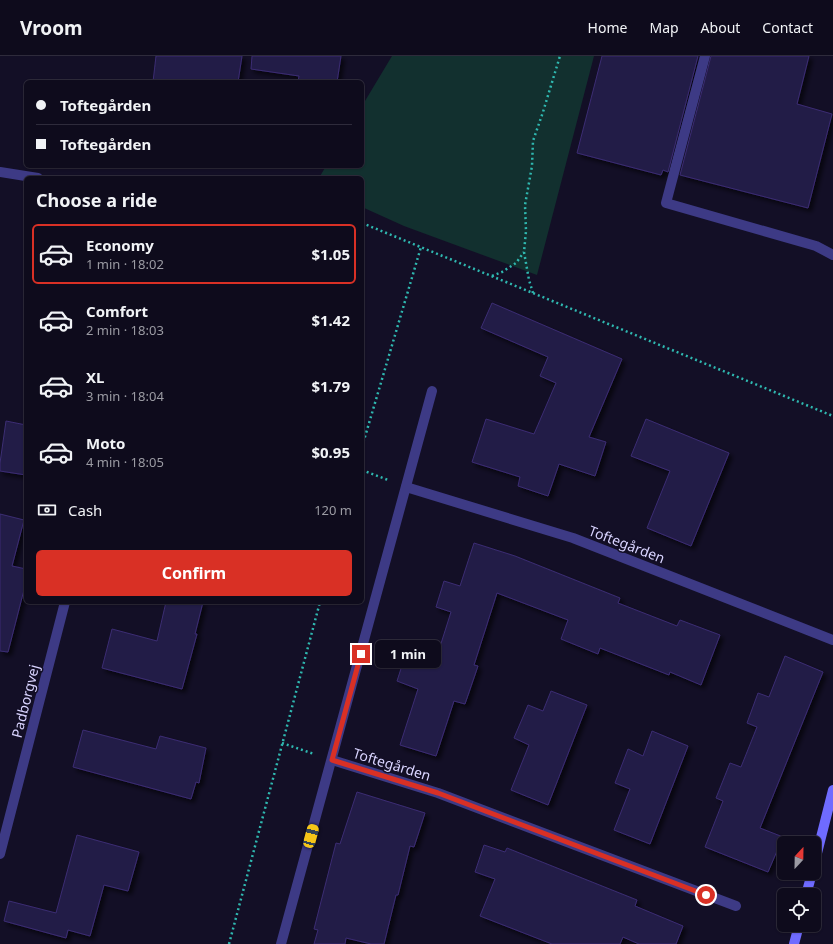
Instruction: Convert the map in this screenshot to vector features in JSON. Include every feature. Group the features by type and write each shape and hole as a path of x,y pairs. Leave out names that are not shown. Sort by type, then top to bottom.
{"street":[{"path":"705,56 666,203 816,246 833,255"},
{"path":"0,172 25,176"},
{"name":"Toftegården","path":"281,944 432,391"},
{"name":"Toftegården","path":"406,487 573,538 833,640"},
{"name":"Padborgvej","path":"0,854 64,604"},
{"name":"Toftegården","path":"332,760 438,793 736,906"},
{"path":"821,837 833,790"},
{"path":"794,944 797,932"}],"path":[{"path":"533,293 524,252 526,241 525,205 532,166 533,141 560,56"},
{"path":"364,224 833,416"},
{"path":"364,440 421,247"},
{"path":"492,276 502,272 516,262 524,252"},
{"path":"364,471 406,487"},
{"path":"229,944 319,604"},
{"path":"282,744 332,760"}],"green space":[{"path":"392,56 594,56 537,275 404,226 364,208 364,176 320,176 325,168 364,168 364,103"}],"building":[{"path":"156,56 242,56 238,80 153,80"},
{"path":"252,56 341,56 337,80 298,80 299,76 251,69"},
{"path":"602,56 698,56 668,172 663,170 661,175 577,153"},
{"path":"711,56 809,56 797,104 832,114 808,208 680,175"},
{"path":"492,303 622,359 589,437 606,442 595,476 559,464 548,496 518,486 520,477 472,462 486,419 534,434 556,383 540,376 548,357 481,328"},
{"path":"646,419 729,453 691,546 647,528 670,471 631,456"},
{"path":"6,421 24,425 24,475 0,471"},
{"path":"0,514 24,520 12,566 24,569 24,590 8,652 0,651"},
{"path":"474,543 515,556 620,598 618,603 677,626 680,620 720,635 701,685 670,672 669,675 600,648 598,654 561,639 568,620 497,593 474,665 478,666 465,704 454,701 436,756 400,745 418,689 397,681 409,644 438,653 451,612 436,607 444,581 460,586"},
{"path":"166,604 202,604 195,634 197,634 182,689 102,668 112,629 157,641"},
{"path":"785,656 823,672 760,828 780,836 777,836 777,851 768,872 705,847 723,801 716,798 730,763 741,767 757,727 747,723 758,693 769,697"},
{"path":"551,691 587,705 548,805 511,790 529,745 514,738 528,705 543,711"},
{"path":"83,730 156,749 160,736 206,748 199,783 196,782 191,799 73,767"},
{"path":"652,731 688,746 650,844 614,830 630,789 615,783 628,749 643,756"},
{"path":"357,792 425,813 414,847 410,846 384,944 371,944 346,938 345,944 314,944 318,930 314,929 336,843 340,844"},
{"path":"77,835 139,852 128,891 104,885 90,936 68,930 66,938 4,921 9,901 56,913"},
{"path":"484,845 505,852 507,848 637,900 635,906 683,926 676,944 639,944 623,937 620,944 552,944 480,916 495,879 475,872"}],"route":[{"path":"361,654 332,760 438,793 706,895"}]}
